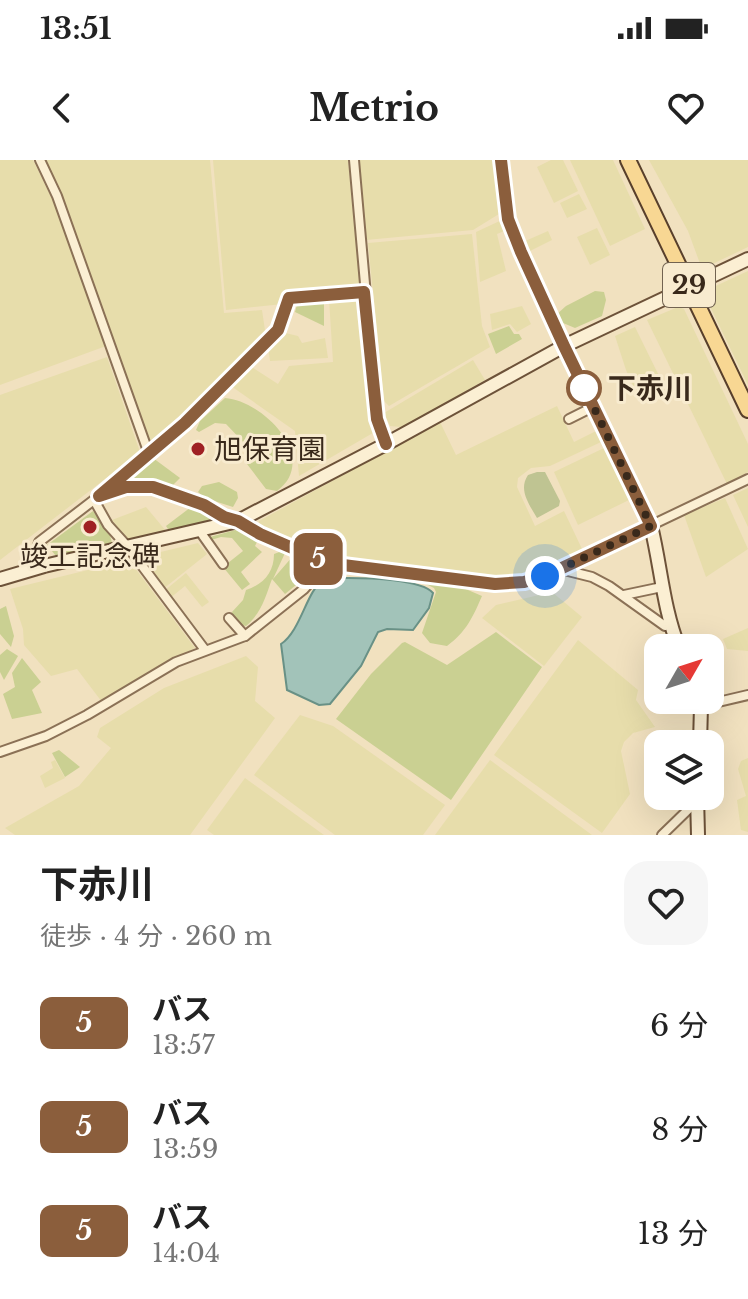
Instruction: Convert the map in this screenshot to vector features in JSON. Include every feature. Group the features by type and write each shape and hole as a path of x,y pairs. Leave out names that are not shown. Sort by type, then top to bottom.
{"main road":[{"path":"501,160 508,219 564,346 651,526 674,634"},
{"name":"29","path":"628,160 748,410"},
{"path":"0,579 238,521 564,346 748,259"},
{"path":"697,810 698,835"}],"street":[{"path":"40,160 57,196 149,454"},
{"path":"354,160 377,419 386,444"},
{"path":"44,566 37,550 39,542 185,423 278,330 289,298 364,292"},
{"path":"569,419 593,407"},
{"path":"96,498 126,487 153,487 204,505 327,563 495,584 524,582 560,569 748,479"},
{"path":"96,498 108,525 205,650"},
{"path":"199,530 223,564"},
{"path":"0,752 60,729 112,701 157,671 245,636 304,589 327,563"},
{"path":"560,569 592,577 624,595 665,626 670,624"},
{"path":"624,595 662,587"},
{"path":"229,618 245,636"},
{"path":"724,699 748,695"},
{"path":"662,835 686,810"}],"shaded area":[{"path":"0,160 33,160 54,203 106,346 0,385"},
{"path":"45,160 210,160 224,313 262,310 266,337 156,444 148,439 59,186"},
{"path":"213,160 348,160 360,287 287,294 283,304 226,310"},
{"path":"359,160 495,160 499,214 473,230 366,240"},
{"path":"551,160 563,160 578,191 554,203 537,167"},
{"path":"570,160 613,160 645,229 610,246"},
{"path":"649,160 748,160 748,247 702,269 688,231"},
{"path":"579,194 587,209 567,218 560,203"},
{"path":"504,219 509,229 497,234 506,271 480,282 476,232"},
{"path":"597,228 610,255 590,265 577,237"},
{"path":"548,231 552,240 528,252 523,242"},
{"path":"472,234 482,326 490,347 389,406 384,401 368,243"},
{"path":"748,271 748,385 706,298 707,290"},
{"path":"360,298 371,414 378,430 299,476 295,431 231,386 250,366 278,384 289,366 333,362 329,299"},
{"path":"522,306 531,324 517,332 510,324 492,330 490,314"},
{"path":"678,307 684,309 748,444 748,472 727,484 647,320"},
{"path":"635,327 663,384 638,396 615,336"},
{"path":"281,332 298,336 302,343 325,338 328,358 270,361 268,347"},
{"path":"107,357 140,452 0,560 0,395"},
{"path":"473,360 485,380 414,421 401,427 390,426 384,413"},
{"path":"557,406 574,442 596,431 601,442 550,466 531,468 518,478 517,487 535,526 564,511 583,551 538,574 490,579 348,561 316,553 259,526 259,521 440,422 456,455"},
{"path":"604,448 629,500 578,525 554,472"},
{"path":"748,488 748,527 733,495"},
{"path":"725,498 748,549 706,577 684,515"},
{"path":"146,507 166,531 133,540 125,539 112,520"},
{"path":"198,543 207,554 163,589 142,562 144,556"},
{"path":"129,560 195,648 149,671 102,702 77,669 51,676 24,645 23,629 10,589"},
{"path":"186,573 209,602 202,607 185,586 170,598 164,591"},
{"path":"552,592 582,617 544,666 482,618 496,605"},
{"path":"748,628 748,651 727,649 724,639"},
{"path":"578,640 638,690 636,700 655,727 633,733 624,742 621,751 630,794 602,833 494,755"},
{"path":"246,656 258,667 255,701 275,718 190,835 15,835 5,828 79,786 111,748 97,737 100,728 164,688"},
{"path":"300,715 333,726 445,805 423,835 335,835 254,775"},
{"path":"748,758 748,832 741,830 737,800 746,796 738,769 741,761"},
{"path":"55,760 65,778 45,788 40,776 53,768 51,762"},
{"path":"490,760 592,835 435,835"},
{"path":"245,778 324,835 214,835 207,830"}],"green space":[{"path":"595,291 604,292 606,300 602,316 575,328 563,323 556,315 566,306"},
{"path":"298,301 324,302 324,326 295,312"},
{"path":"509,326 522,339 496,354 488,334"},
{"path":"225,398 256,409 270,420 290,448 292,463 289,478 277,491 266,489 247,464 247,446 226,424 215,423 199,432 196,430 200,421"},
{"path":"153,458 180,478 170,488 127,483 126,481"},
{"path":"545,472 560,501 559,506 537,518 524,486 528,475"},
{"path":"219,482 237,492 238,498 233,507 205,498 198,492 202,486"},
{"path":"191,507 204,512 213,521 170,532 166,526"},
{"path":"93,511 112,543 56,556 47,545"},
{"path":"239,529 259,538 255,546 262,552 241,572 250,584 242,590 223,567 243,551 232,538 211,540 210,537"},
{"path":"285,553 273,579 293,556 310,561 314,567 312,572 285,594 272,579 256,615 246,626 241,625 232,612 243,600 246,590 267,576 274,554"},
{"path":"428,581 454,584 482,596 468,624 447,646 430,643 422,633 436,592 426,584"},
{"path":"6,606 14,636 11,647 0,634 0,609"},
{"path":"496,632 542,667 451,800 336,719 371,674 402,643 447,665"},
{"path":"7,649 18,656 4,680 0,672 0,655"},
{"path":"22,658 41,682 32,690 42,713 12,719 3,694 15,687 12,673"},
{"path":"59,750 80,767 65,777 52,753"}],"water":[{"path":"329,579 406,582 433,593 429,608 413,630 387,629 378,632 361,666 330,704 319,705 287,690 281,644 294,630 317,585"}],"bus line":[{"name":"5","path":"386,444 377,419 364,292 289,298 278,330 185,423 99,496 126,487 153,487 204,505 327,563 495,584 524,582 545,576 651,526 521,252 508,219 501,160"}],"place":[{"name":"下赤川","path":"584,388"},
{"name":"旭保育園","path":"198,449"},
{"name":"竣工記念碑","path":"90,527"}],"route":[{"path":"545,576 651,526 582,383 584,388"}]}
